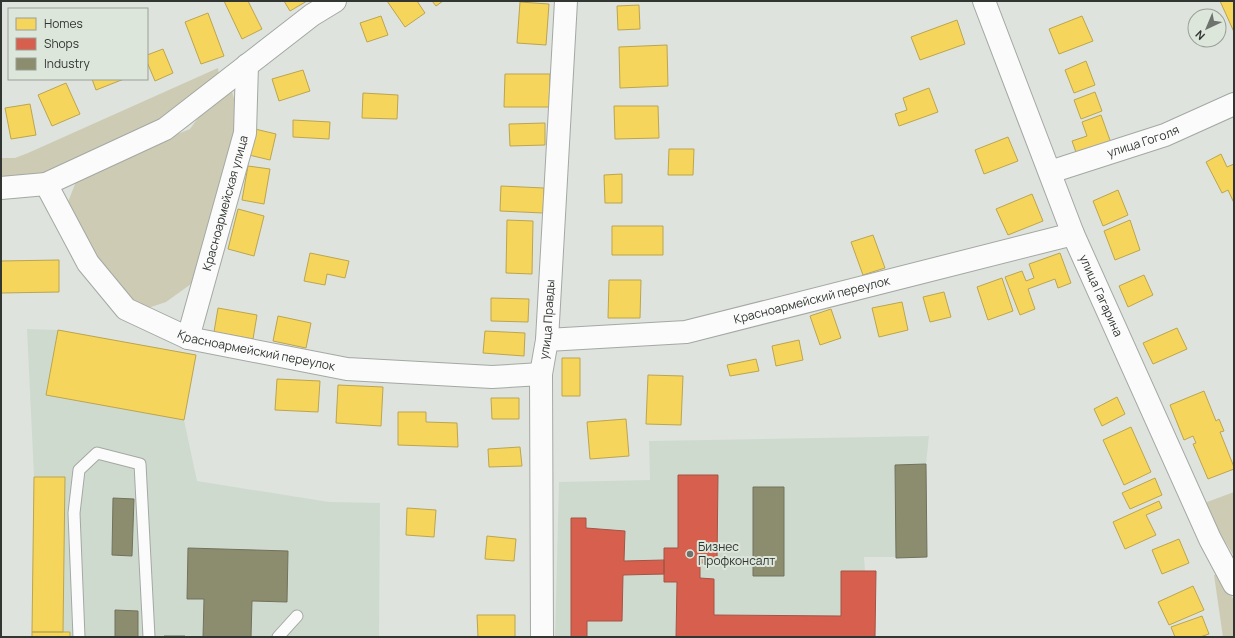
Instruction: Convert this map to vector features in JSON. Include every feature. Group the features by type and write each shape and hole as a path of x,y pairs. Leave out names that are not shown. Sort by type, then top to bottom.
{"street":[{"path":"1,188 46,184 165,129 312,15 335,1"},
{"name":"улица Правды","path":"542,637 541,374 548,340 566,1"},
{"name":"улица Гагарина","path":"984,1 1073,234 1210,539 1234,584"},
{"name":"Красноармейская улица","path":"188,338 245,133 247,65"},
{"name":"улица Гоголя","path":"1050,172 1165,135 1234,104"},
{"name":"Красноармейский переулок","path":"46,184 88,263 126,309 188,338 347,369 492,377 541,374"},
{"name":"Красноармейский переулок","path":"548,340 686,332 1073,234"}],"lane":[{"path":"79,637 74,513 79,470 97,453 140,464 148,637"},
{"path":"278,637 297,616"}],"shaded area":[{"path":"218,68 219,77 162,127 77,167 1,186 1,158 15,158 28,153"},
{"path":"231,88 237,109 238,133 198,279 166,302 151,307 137,307 104,272 66,207 79,174 190,129 203,111"},
{"path":"27,329 58,330 196,355 184,420 197,481 329,502 380,503 379,637 32,637 34,477"},
{"path":"929,436 926,464 927,557 864,557 870,637 555,637 559,482 650,480 649,441"},
{"path":"1234,492 1234,556 1218,530 1204,513 1207,507 1207,502"},
{"path":"1221,573 1234,601 1234,637 1223,637 1214,575"}],"building: Homes":[{"path":"224,1 248,1 262,29 242,39"},
{"path":"284,1 307,1 290,11"},
{"path":"387,1 417,1 425,13 405,27"},
{"path":"432,1 443,1 436,6"},
{"path":"1220,1 1234,1 1234,32 1227,16 1227,8 1223,8"},
{"path":"520,2 549,4 546,45 517,43"},
{"path":"639,5 640,29 618,30 617,6"},
{"path":"208,13 224,56 201,64 185,22"},
{"path":"381,16 388,35 367,42 360,23"},
{"path":"1082,16 1093,41 1059,54 1049,29"},
{"path":"957,20 965,44 920,60 911,37"},
{"path":"667,45 668,86 620,88 619,47"},
{"path":"163,49 173,73 155,81 148,64 148,55"},
{"path":"1086,61 1095,85 1074,93 1065,70"},
{"path":"303,70 310,91 279,101 272,79"},
{"path":"505,74 550,74 549,107 504,107"},
{"path":"92,80 121,80 96,90"},
{"path":"66,83 80,114 52,126 38,95"},
{"path":"929,88 938,112 899,126 895,114 907,110 903,98"},
{"path":"1095,92 1102,111 1081,119 1074,100"},
{"path":"363,93 398,95 397,119 362,118"},
{"path":"30,104 36,135 11,139 5,108"},
{"path":"614,106 658,106 659,138 615,139"},
{"path":"1101,115 1111,143 1077,155 1072,141 1087,136 1082,122"},
{"path":"293,120 330,122 329,139 293,137"},
{"path":"545,123 545,145 510,146 509,124"},
{"path":"255,129 276,134 270,160 249,155"},
{"path":"1008,137 1018,161 984,174 975,150"},
{"path":"669,149 694,149 693,175 668,175"},
{"path":"1221,154 1227,167 1234,164 1234,203 1228,190 1222,193 1206,162"},
{"path":"248,166 270,169 264,204 242,200"},
{"path":"622,174 622,203 605,203 604,175"},
{"path":"501,186 544,188 543,213 500,211"},
{"path":"1118,190 1128,215 1103,226 1093,201"},
{"path":"1032,194 1043,221 1008,235 996,209"},
{"path":"238,209 264,216 254,256 228,249"},
{"path":"507,220 533,221 532,274 506,273"},
{"path":"1130,220 1140,250 1115,260 1104,231"},
{"path":"612,226 663,226 663,255 612,255"},
{"path":"873,235 885,268 863,275 851,242"},
{"path":"310,253 349,261 345,278 327,274 325,285 304,281"},
{"path":"1060,253 1071,283 1058,288 1055,279 1028,289 1035,309 1020,315 1005,277 1022,271 1026,281 1034,278 1029,264"},
{"path":"59,260 59,292 1,293 1,261"},
{"path":"1144,275 1153,295 1128,307 1119,286"},
{"path":"1002,278 1013,311 988,320 977,287"},
{"path":"609,280 641,280 640,318 608,318"},
{"path":"944,292 951,317 930,322 923,297"},
{"path":"491,298 529,299 528,322 491,321"},
{"path":"902,302 908,330 879,337 872,308"},
{"path":"218,308 257,315 253,339 214,332"},
{"path":"831,309 841,338 820,345 810,316"},
{"path":"278,316 311,323 306,348 273,341"},
{"path":"1177,328 1187,349 1153,364 1143,343"},
{"path":"58,330 196,355 184,420 46,395"},
{"path":"485,331 525,333 524,356 483,353"},
{"path":"799,340 803,360 776,366 772,346"},
{"path":"562,358 580,358 580,396 562,396"},
{"path":"756,359 759,371 730,376 727,365"},
{"path":"648,375 683,376 681,425 646,424"},
{"path":"277,379 320,381 318,412 275,410"},
{"path":"338,385 383,387 381,426 336,423"},
{"path":"1204,391 1216,421 1219,419 1224,431 1220,432 1234,467 1234,469 1208,479 1193,444 1196,443 1193,436 1184,440 1170,405"},
{"path":"1117,397 1125,414 1102,426 1094,409"},
{"path":"491,398 519,398 519,419 492,419"},
{"path":"398,412 426,412 426,422 457,423 458,447 398,445"},
{"path":"626,419 629,456 590,459 587,422"},
{"path":"1131,427 1151,472 1124,485 1103,440"},
{"path":"520,447 522,466 489,467 488,449"},
{"path":"34,477 65,477 63,632 32,632"},
{"path":"1155,478 1162,495 1130,509 1122,493"},
{"path":"1159,501 1162,508 1146,515 1156,535 1125,549 1113,522"},
{"path":"407,508 436,510 434,537 406,535"},
{"path":"487,536 516,539 514,561 485,559"},
{"path":"1179,539 1189,563 1162,574 1152,550"},
{"path":"1193,586 1204,610 1169,625 1158,602"},
{"path":"477,615 515,615 515,637 478,637"},
{"path":"1202,616 1209,634 1200,637 1175,637 1171,627"},
{"path":"32,632 70,632 70,637 32,637"}],"building: Shops":[{"name":"Бизнес Профконсалт","path":"678,475 718,475 717,563 700,563 700,578 714,579 714,615 841,616 841,571 876,571 875,637 676,637 677,582 664,582 664,548 678,548"},
{"path":"571,518 586,518 586,528 625,531 624,561 664,560 664,574 623,575 622,621 587,621 587,637 571,637"}],"building: Industry":[{"path":"926,464 927,557 896,558 895,465"},
{"path":"753,487 784,487 784,576 753,576"},
{"path":"113,498 134,499 132,556 112,555"},
{"path":"188,548 288,551 287,602 252,601 251,637 203,637 204,599 187,599"},
{"path":"115,610 138,611 138,637 115,637"},
{"path":"185,636 185,637 164,637"}],"place":[{"name":"Бизнес Профконсалт","path":"690,554"}]}
